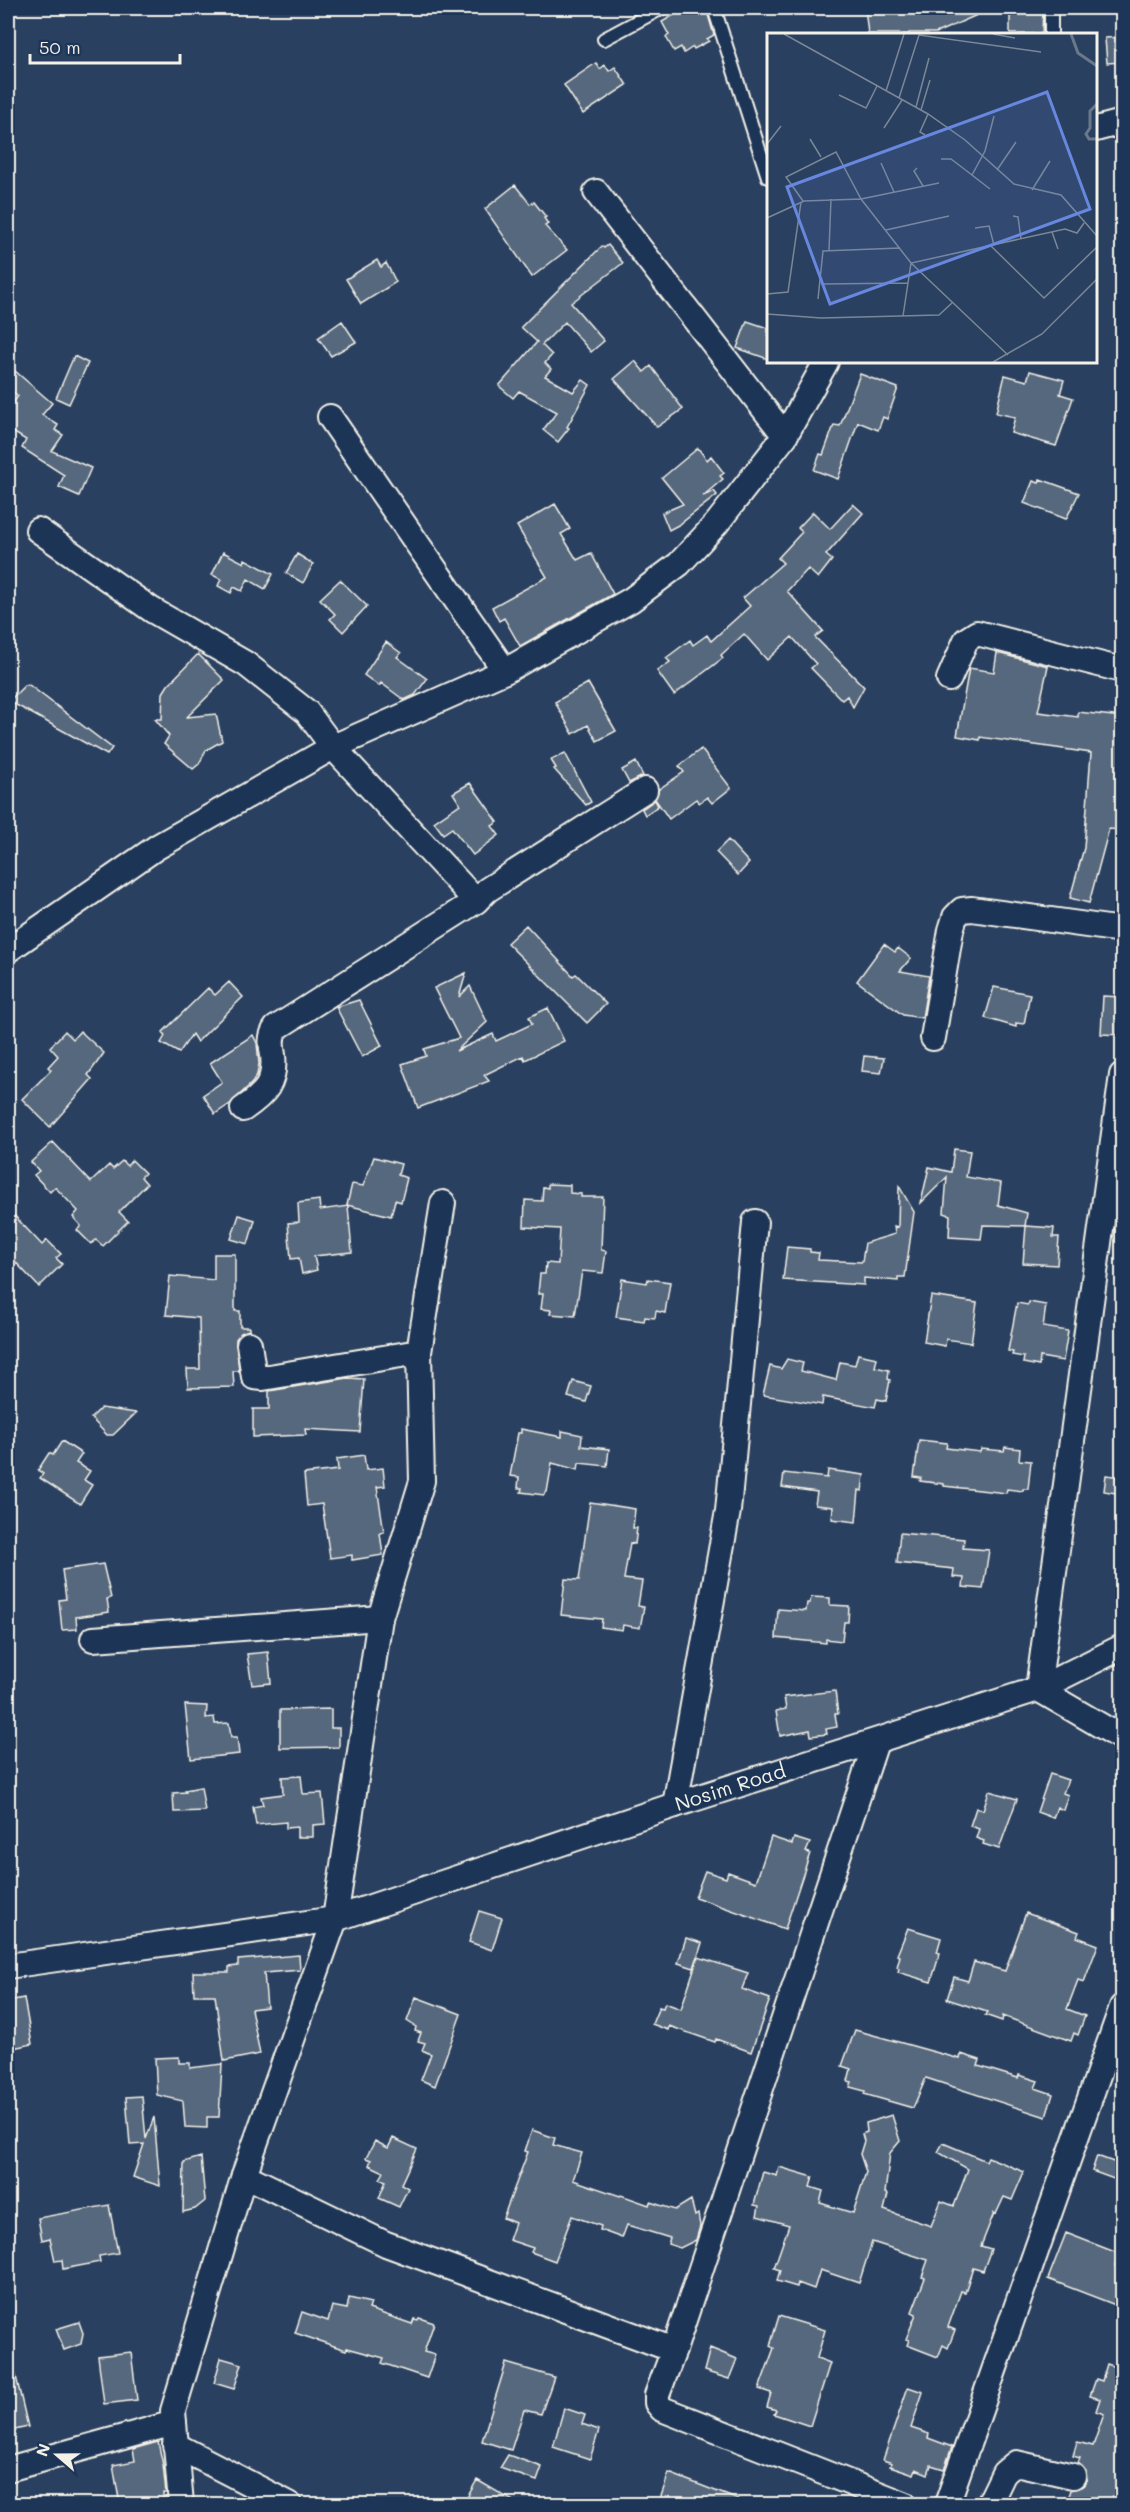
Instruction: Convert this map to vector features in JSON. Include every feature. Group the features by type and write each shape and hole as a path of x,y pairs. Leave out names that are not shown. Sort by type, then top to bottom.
{"street":[{"path":"1097,128 1122,122"},
{"path":"596,192 785,436"},
{"path":"8,950 157,848 333,747 505,670 631,600 679,564 717,523 785,436 825,363"},
{"path":"330,417 505,670"},
{"path":"38,530 152,610 246,664 308,712 333,747 476,901"},
{"path":"949,679 966,640 977,633 1122,670"},
{"path":"243,1109 269,1087 273,1062 272,1036 276,1028 645,790"},
{"path":"933,1038 951,930 955,917 962,909 1122,930"},
{"path":"1122,1075 1038,1689 1122,1738"},
{"path":"181,2505 173,2410 244,2175 334,1919 380,1618 422,1480 419,1352 442,1203"},
{"path":"675,1804 728,1511 755,1222"},
{"path":"249,1344 255,1377 263,1378 419,1352"},
{"path":"93,1639 380,1618"},
{"name":"Nosim Road","path":"8,1966 334,1919 675,1804 1038,1689 1122,1647"},
{"path":"876,1742 674,2350 657,2395 657,2403 662,2409 904,2505"},
{"path":"947,2505 1122,2007"},
{"path":"244,2175 386,2244 674,2350"},
{"path":"8,2469 175,2434 289,2505"},
{"path":"989,2505 1004,2473 1017,2463 1073,2476"}],"lane":[{"path":"604,39 662,8"},
{"path":"714,8 767,174"},
{"path":"1051,8 1051,33"}],"building":[{"path":"695,8 706,8 714,35 707,39 709,41 684,53 681,47 674,51 666,37 669,35 662,22 684,9 686,13"},
{"path":"865,8 993,8 936,33 868,33"},
{"path":"1022,8 1043,8 1042,33 1010,33 1010,11 1022,11"},
{"path":"1122,37 1122,62 1107,63 1105,38"},
{"path":"596,63 600,69 605,65 609,71 615,67 627,85 583,114 564,85"},
{"path":"515,185 530,204 534,202 546,217 544,218 548,224 545,226 567,250 532,277 485,209"},
{"path":"608,245 623,263 571,303 604,341 591,352 565,322 542,345 552,355 545,363 551,369 545,376 573,392 583,380 590,385 567,427 569,428 558,442 543,430 557,412 519,391 513,398 499,386 537,342 521,327 602,246 604,248"},
{"path":"377,260 381,267 386,263 396,282 361,304 346,279"},
{"path":"342,321 356,342 331,356 318,338"},
{"path":"747,321 767,328 767,359 737,348"},
{"path":"74,356 88,363 69,404 56,398"},
{"path":"635,361 644,372 651,366 683,409 657,427 614,379"},
{"path":"15,371 52,403 42,415 58,425 55,430 63,435 52,451 91,468 79,496 59,487 64,475 22,448 26,440 8,429 8,410 18,396 8,387 8,380"},
{"path":"1030,371 1064,380 1060,394 1073,398 1056,446 1011,433 1015,417 996,413 1005,375 1027,381"},
{"path":"860,374 898,388 887,419 883,417 878,430 858,422 838,479 814,470 820,454 823,455 834,425 840,426"},
{"path":"698,448 707,460 711,456 724,473 720,476 723,479 703,496 714,491 717,495 669,530 662,513 683,504 662,478"},
{"path":"1040,479 1079,493 1066,519 1024,503 1033,481 1039,483"},
{"path":"555,504 570,529 561,534 577,560 591,553 613,594 520,646 504,618 499,621 492,607 547,577 517,526"},
{"path":"853,504 863,513 826,555 832,560 818,578 808,569 787,591 823,631 815,637 864,687 853,707 847,696 842,700 811,668 816,664 792,637 767,660 744,634 721,655 723,658 674,695 657,671 670,662 666,658 690,640 693,645 707,635 711,641 750,606 743,598 783,563 778,558 802,532 798,528 813,512 830,529"},
{"path":"223,552 244,563 245,559 273,574 265,589 248,579 242,591 234,587 231,593 218,586 221,579 212,575"},
{"path":"297,554 313,564 303,583 286,573"},
{"path":"340,580 367,606 343,632 330,619 335,614 320,599"},
{"path":"386,642 401,653 397,657 427,679 415,695 404,700 381,683 379,686 364,675"},
{"path":"997,653 1048,666 1038,712 1078,717 1078,712 1122,717 1121,830 1109,829 1089,903 1070,898 1084,848 1091,753 980,737 980,740 957,736 969,668 994,672"},
{"path":"198,654 224,680 187,717 216,714 222,741 206,750 199,764 193,769 164,744 169,736 155,719 162,719 163,693 168,685"},
{"path":"588,683 616,731 597,741 588,725 573,734 555,702"},
{"path":"25,685 29,685 112,748 107,755 9,701"},
{"path":"701,749 731,788 712,803 707,797 699,803 696,799 669,819 655,799 659,789 684,772 679,766"},
{"path":"565,753 591,802 586,805 554,769 556,768 551,760"},
{"path":"636,762 643,776 629,783 622,770"},
{"path":"470,783 498,822 492,826 499,835 473,855 452,828 443,834 434,822 460,804 453,793"},
{"path":"655,800 658,806 645,815 642,809"},
{"path":"728,840 749,863 738,875 716,852"},
{"path":"526,925 573,976 576,974 606,1004 587,1023 507,943"},
{"path":"884,944 895,952 898,948 911,958 900,971 929,976 922,1018 903,1015 857,981"},
{"path":"466,973 459,997 470,986 487,1022 456,1051 493,1034 496,1041 532,1024 529,1017 548,1008 564,1041 525,1060 523,1056 484,1075 489,1081 418,1108 402,1064 426,1056 424,1049 459,1038 434,988"},
{"path":"229,982 243,997 197,1042 192,1034 179,1053 161,1043 165,1036 163,1032 208,988 215,995"},
{"path":"994,987 1030,994 1024,1024 1016,1023 1016,1027 985,1018"},
{"path":"1103,996 1122,997 1122,1035 1101,1034"},
{"path":"359,1000 382,1046 362,1057 336,1007"},
{"path":"65,1031 73,1039 80,1031 104,1053 88,1075 92,1079 50,1127 22,1099 51,1070 48,1067 58,1056 50,1047"},
{"path":"253,1035 257,1043 259,1064 257,1075 230,1104 215,1114 203,1095 222,1082 210,1063"},
{"path":"864,1056 884,1058 881,1073 862,1071"},
{"path":"53,1142 91,1182 109,1165 113,1169 122,1161 127,1166 132,1160 145,1173 141,1177 147,1184 119,1212 128,1221 103,1246 96,1240 91,1244 77,1230 81,1226 73,1217 78,1211 55,1187 50,1192 34,1175 39,1171 31,1162"},
{"path":"954,1149 970,1151 966,1177 1001,1183 998,1205 1027,1213 1025,1226 983,1225 981,1239 949,1237 950,1215 944,1213 947,1177 921,1203 929,1167 951,1172"},
{"path":"374,1157 401,1164 398,1175 407,1178 401,1202 395,1200 391,1216 347,1205 352,1184 363,1186"},
{"path":"548,1184 570,1185 570,1193 581,1194 581,1197 603,1197 601,1250 606,1251 603,1273 582,1271 575,1316 550,1314 551,1310 541,1309 543,1294 538,1294 540,1274 545,1274 546,1263 558,1264 560,1229 524,1227 525,1200 542,1201 543,1187 548,1188"},
{"path":"899,1186 914,1212 905,1277 898,1277 898,1281 864,1278 864,1285 783,1280 787,1247 810,1249 810,1252 819,1253 818,1260 862,1262 865,1243 895,1234 894,1226 898,1227"},
{"path":"319,1200 320,1210 348,1206 352,1252 314,1256 317,1270 302,1274 299,1258 291,1259 288,1223 299,1222 298,1203"},
{"path":"8,1209 42,1245 47,1240 61,1254 56,1258 62,1264 39,1287 8,1254"},
{"path":"239,1215 255,1220 248,1244 231,1239"},
{"path":"1026,1226 1054,1228 1053,1237 1059,1237 1057,1265 1023,1263"},
{"path":"214,1254 235,1254 235,1311 240,1311 240,1327 249,1327 249,1330 241,1333 236,1339 239,1371 233,1371 234,1387 188,1388 187,1369 200,1369 199,1318 166,1315 170,1276 214,1280"},
{"path":"622,1279 647,1283 648,1279 670,1282 665,1313 656,1311 655,1318 645,1317 644,1321 616,1317"},
{"path":"931,1296 977,1303 971,1343 946,1339 945,1346 924,1342"},
{"path":"1029,1302 1046,1305 1043,1327 1068,1331 1063,1361 1040,1357 1039,1366 1023,1363 1024,1357 1012,1355 1013,1352 1008,1351 1017,1303 1028,1305"},
{"path":"858,1354 877,1358 875,1367 889,1370 888,1379 890,1380 886,1401 877,1399 875,1407 823,1397 822,1405 763,1395 770,1366 781,1369 787,1359 803,1363 801,1371 836,1380 840,1362 855,1365"},
{"path":"348,1378 364,1379 360,1432 305,1429 306,1435 253,1437 253,1409 269,1409 269,1391"},
{"path":"573,1381 591,1386 586,1402 568,1397"},
{"path":"101,1408 136,1413 113,1435 107,1435 91,1418"},
{"path":"521,1429 562,1437 562,1431 582,1435 581,1446 609,1449 607,1466 579,1463 578,1470 552,1463 547,1492 544,1495 521,1492 522,1488 518,1488 519,1477 510,1476 518,1433 521,1433"},
{"path":"919,1440 947,1443 946,1448 980,1452 981,1449 1004,1451 1005,1447 1020,1449 1019,1460 1031,1461 1028,1489 1023,1489 1023,1491 1007,1489 1006,1493 920,1481 921,1478 914,1477"},
{"path":"62,1441 82,1454 76,1463 90,1471 84,1480 92,1485 80,1504 40,1478 43,1474 38,1470 49,1453 53,1455"},
{"path":"364,1455 366,1470 383,1468 385,1486 377,1487 384,1532 380,1533 383,1555 352,1560 352,1555 330,1558 322,1504 307,1506 304,1474 338,1470 337,1459"},
{"path":"828,1470 864,1475 862,1491 859,1490 856,1522 832,1519 833,1507 815,1505 817,1492 782,1487 784,1473 827,1478"},
{"path":"1106,1475 1122,1477 1122,1494 1104,1491"},
{"path":"590,1502 635,1509 633,1528 637,1528 635,1544 630,1543 624,1579 642,1581 638,1606 644,1607 640,1628 623,1625 622,1630 601,1627 602,1619 561,1615 565,1579 579,1580"},
{"path":"900,1533 964,1539 963,1548 989,1550 983,1589 963,1587 964,1578 953,1577 954,1569 897,1563"},
{"path":"103,1564 111,1598 107,1599 109,1612 76,1617 77,1629 62,1630 59,1600 66,1599 62,1570"},
{"path":"811,1597 830,1598 830,1605 849,1606 848,1622 844,1622 842,1641 826,1639 826,1643 776,1638 778,1609 806,1611"},
{"path":"268,1652 271,1683 252,1685 247,1654"},
{"path":"835,1691 837,1727 826,1729 827,1734 811,1736 810,1730 780,1736 776,1711 786,1709 784,1697"},
{"path":"185,1705 207,1706 206,1718 214,1717 215,1724 229,1723 231,1737 237,1737 239,1754 191,1759"},
{"path":"331,1709 331,1728 339,1728 339,1747 280,1748 280,1710"},
{"path":"1050,1774 1068,1780 1063,1793 1068,1795 1063,1810 1057,1807 1053,1818 1037,1812"},
{"path":"301,1776 303,1794 322,1793 325,1824 313,1825 313,1837 297,1837 297,1827 286,1828 286,1822 256,1825 253,1807 263,1805 261,1797 283,1794 282,1777"},
{"path":"201,1787 205,1811 174,1812 173,1793"},
{"path":"989,1791 1017,1799 999,1849 983,1844 984,1841 976,1838 979,1829 970,1826 976,1808 983,1810"},
{"path":"771,1837 792,1844 794,1838 810,1843 806,1852 810,1853 785,1929 695,1897 705,1871 726,1878 728,1872 756,1882"},
{"path":"479,1911 502,1918 492,1950 469,1942"},
{"path":"1026,1913 1079,1932 1077,1937 1098,1945 1084,1982 1078,1980 1067,2009 1085,2016 1078,2035 1074,2033 1071,2041 1003,2016 1002,2021 985,2015 987,2012 947,1999 954,1977 968,1981 974,1962 1005,1971"},
{"path":"908,1928 941,1938 937,1952 940,1953 931,1982 898,1972 900,1956 897,1955"},
{"path":"686,1938 702,1943 694,1968 678,1963"},
{"path":"299,1955 300,1970 264,1973 267,2007 251,2009 260,2054 224,2061 215,1995 194,1995 193,1972 229,1972 229,1967 238,1966 238,1960"},
{"path":"698,1957 748,1973 742,1989 770,1999 751,2052 716,2039 715,2042 669,2026 668,2030 652,2024 659,2007 663,2008 665,2003 681,2009"},
{"path":"416,1997 461,2014 435,2086 421,2080 431,2054 422,2050 425,2043 418,2041 421,2033 415,2031 416,2027 407,2021"},
{"path":"24,1998 32,2044 8,2049 8,2001"},
{"path":"855,2030 960,2059 961,2054 980,2060 978,2066 1018,2078 1019,2075 1038,2081 1035,2088 1053,2094 1046,2117 926,2078 913,2108 864,2094 865,2091 850,2087 852,2082 848,2081 851,2069 842,2066"},
{"path":"179,2057 179,2063 190,2063 190,2068 222,2064 219,2117 207,2117 207,2128 185,2127 183,2101 157,2095 155,2058"},
{"path":"142,2096 146,2139 154,2117 160,2186 133,2177 144,2144 130,2145 126,2097"},
{"path":"892,2115 900,2141 890,2153 885,2193 888,2194 884,2210 931,2226 941,2201 954,2206 968,2169 938,2152 943,2143 986,2161 988,2157 1024,2172 1012,2200 1004,2197 996,2214 994,2213 981,2246 991,2249 983,2271 973,2268 965,2292 961,2291 948,2327 955,2330 948,2348 943,2345 938,2357 907,2345 909,2340 906,2339 916,2314 912,2312 925,2278 922,2277 928,2260 872,2242 859,2283 820,2270 814,2289 798,2283 797,2287 777,2281 780,2270 774,2268 789,2225 757,2216 759,2206 754,2205 763,2172 777,2176 779,2167 813,2177 810,2187 823,2191 820,2203 853,2213 866,2172 860,2154 864,2141 862,2134 867,2132 866,2123"},
{"path":"532,2130 555,2138 553,2145 582,2153 573,2180 649,2205 650,2202 675,2210 691,2200 695,2216 698,2214 700,2226 696,2240 680,2248 668,2244 670,2238 627,2225 622,2238 600,2230 601,2226 572,2216 555,2261 531,2252 533,2248 509,2240 515,2223 503,2218 528,2152 525,2151"},
{"path":"393,2138 417,2149 401,2184 408,2188 399,2207 379,2198 386,2181 380,2179 384,2172 369,2165 371,2160 366,2158 375,2141 388,2148"},
{"path":"1097,2156 1122,2165 1122,2182 1092,2171"},
{"path":"201,2157 205,2201 195,2209 183,2212 184,2162"},
{"path":"109,2205 118,2253 99,2256 100,2262 63,2269 62,2260 55,2261 50,2238 42,2240 38,2218"},
{"path":"1066,2233 1120,2254 1115,2266 1122,2269 1122,2293 1118,2306 1048,2279"},
{"path":"349,2298 371,2303 369,2309 412,2324 414,2319 419,2318 434,2323 424,2352 435,2355 427,2378 382,2363 384,2358 347,2348 346,2350 295,2333 302,2312 328,2321 332,2306 347,2309"},
{"path":"779,2316 825,2330 817,2358 830,2363 810,2426 774,2414 776,2410 767,2407 771,2393 759,2389 774,2348 770,2346"},
{"path":"79,2322 83,2333 81,2344 64,2350 56,2329"},
{"path":"710,2348 737,2359 729,2379 704,2371"},
{"path":"131,2352 137,2400 104,2404 98,2356"},
{"path":"221,2358 242,2364 234,2389 214,2383"},
{"path":"506,2363 554,2377 541,2414 524,2410 511,2450 482,2441"},
{"path":"1107,2364 1122,2369 1122,2505 1066,2505 1071,2490 1083,2486 1087,2480 1086,2471 1078,2463 1080,2458 1073,2456 1077,2442 1093,2446 1104,2414 1096,2411 1100,2399 1090,2396 1096,2379 1102,2381"},
{"path":"8,2372 15,2372 28,2427 10,2431 8,2421"},
{"path":"908,2387 923,2392 911,2428 929,2434 928,2438 952,2447 944,2469 931,2465 928,2474 916,2469 914,2474 890,2466 892,2463 883,2460"},
{"path":"564,2408 585,2415 582,2424 599,2430 590,2459 553,2447"},
{"path":"158,2442 166,2493 163,2493 163,2503 120,2505 113,2465 135,2461 133,2449"},
{"path":"508,2455 542,2467 537,2481 500,2468"},
{"path":"669,2473 744,2502 744,2505 658,2505"},
{"path":"477,2480 520,2505 463,2505"}]}
